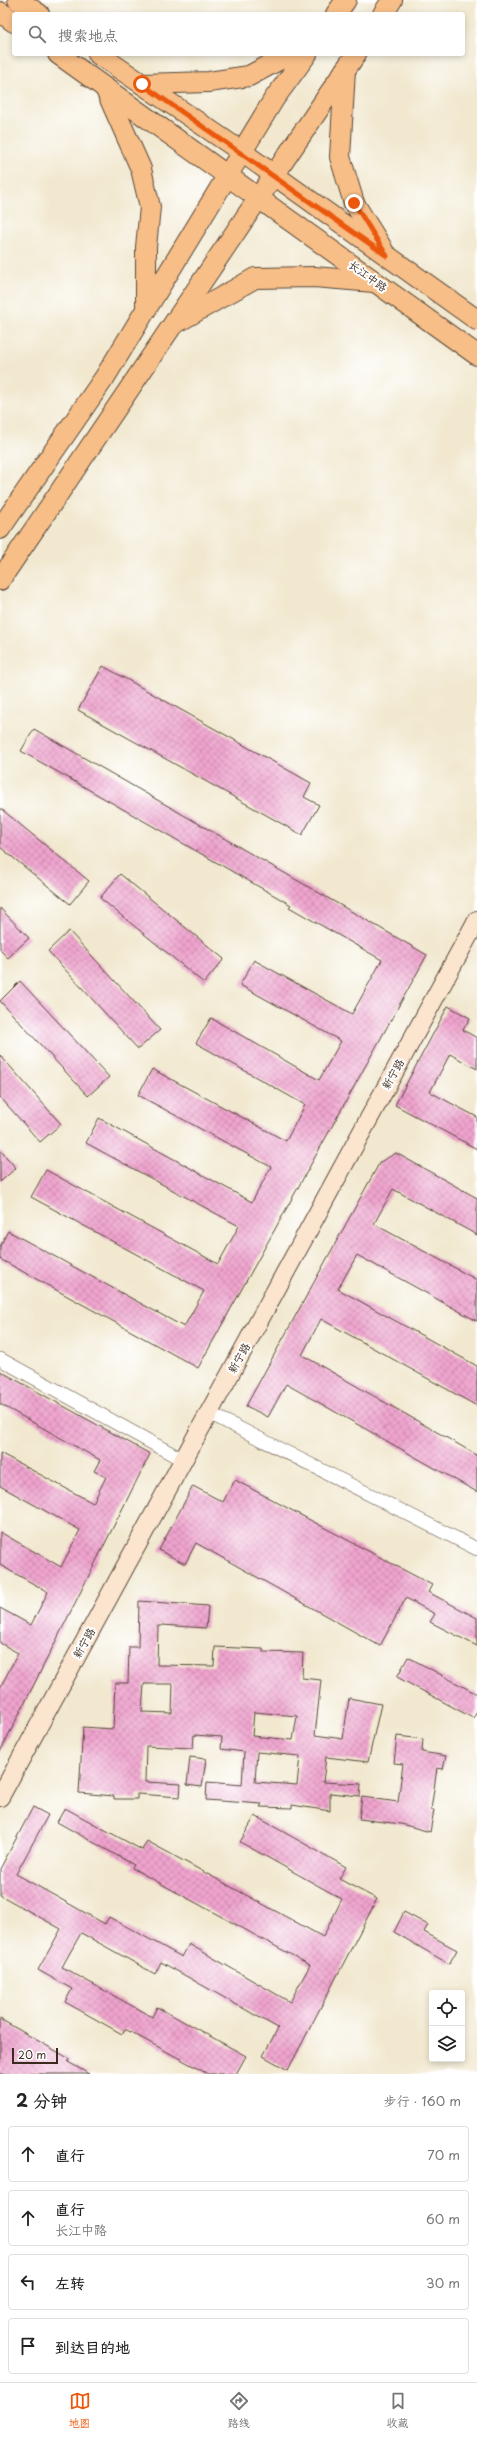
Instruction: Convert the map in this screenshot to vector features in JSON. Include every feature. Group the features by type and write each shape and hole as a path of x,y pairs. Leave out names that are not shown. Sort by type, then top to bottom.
{"main road":[{"path":"18,0 36,12"},
{"path":"337,12 346,0"},
{"path":"384,12 392,0"},
{"path":"0,12 12,21"},
{"name":"长江中路","path":"61,56 477,355"},
{"path":"101,56 242,152 477,320"},
{"path":"142,84 209,82 249,76 286,56"},
{"path":"0,529 105,377 274,99 306,56"},
{"path":"0,580 351,61"},
{"path":"351,61 340,157 354,203 387,256"},
{"path":"104,87 141,169 150,207 146,247 146,308"},
{"path":"173,324 256,278 314,277 375,282"}],"street":[{"name":"新宁路","path":"0,1796 477,920"},
{"path":"0,1359 183,1460"},
{"path":"209,1413 477,1548"}],"building":[{"path":"103,666 311,783 304,797 319,805 302,835 78,710"},
{"path":"34,729 427,955 198,1368 0,1259 0,1246 8,1231 184,1327 204,1291 31,1197 46,1170 218,1264 239,1226 86,1143 99,1118 252,1202 271,1167 138,1095 152,1069 286,1141 305,1105 196,1043 211,1018 319,1080 341,1041 240,985 254,960 352,1014 382,960 289,907 291,905 21,751"},
{"path":"0,808 89,881 70,904 0,847"},
{"path":"120,874 224,959 204,983 100,898"},
{"path":"0,908 29,938 8,958 0,950"},
{"path":"69,931 160,1030 138,1049 48,951"},
{"path":"20,981 109,1077 88,1096 0,1001"},
{"path":"448,1006 470,1018 463,1030 477,1038 477,1069 450,1054 430,1092 477,1117 477,1149 395,1105"},
{"path":"0,1055 61,1124 40,1142 0,1097"},
{"path":"0,1150 16,1168 0,1182"},
{"path":"396,1153 477,1198 477,1235 393,1189 374,1224 477,1280 477,1321 357,1255 338,1289 477,1366 477,1406 321,1319 302,1355 477,1455 477,1492 286,1384 268,1417 246,1406 380,1162"},
{"path":"0,1371 150,1454 0,1752 0,1688 18,1653 0,1643 0,1608 31,1625 48,1592 0,1565 0,1532 61,1567 80,1530 0,1486 0,1453 93,1503 106,1477 94,1471 100,1460 0,1404"},
{"path":"235,1480 432,1585 428,1592 477,1618 477,1646 430,1622 435,1614 406,1598 380,1646 196,1543 185,1564 159,1550 193,1486 223,1502"},
{"path":"139,1601 208,1606 206,1628 158,1626 157,1665 214,1666 215,1647 263,1649 263,1652 303,1653 302,1678 321,1680 315,1735 343,1739 349,1698 381,1704 368,1762 326,1757 323,1782 361,1784 360,1796 330,1793 330,1811 292,1805 292,1808 260,1807 262,1804 206,1800 207,1782 242,1785 244,1752 221,1749 222,1737 194,1735 193,1748 146,1746 145,1782 181,1784 180,1797 137,1794 137,1799 114,1799 114,1796 79,1793 83,1727 113,1729 115,1683 128,1683 129,1647 138,1647","holes":["144,1684 173,1684 172,1713 142,1712","254,1712 297,1716 293,1740 252,1736","257,1752 300,1756 297,1785 255,1782"]},
{"path":"408,1657 477,1694 477,1712 473,1718 397,1677"},
{"path":"397,1736 423,1739 422,1752 446,1756 443,1769 437,1768 431,1810 434,1810 430,1832 401,1824 359,1819 362,1797 398,1802 403,1764 394,1763"},
{"path":"190,1757 206,1759 202,1787 187,1785"},
{"path":"33,1807 48,1815 16,1874 105,1924 109,1917 182,1957 189,1944 290,2002 310,1965 132,1868 134,1865 57,1822 65,1808 142,1850 147,1841 323,1937 342,1899 240,1842 255,1816 346,1867 339,1879 377,1899 288,2070 263,2056 278,2028 161,1962 155,1974 81,1933 62,1967 152,2017 157,2007 246,2056 236,2074 208,2074 125,2029 122,2034 65,2002 72,1989 38,1970 61,1929 0,1895 0,1869"},
{"path":"404,1912 428,1925 424,1932 457,1950 449,1964 394,1932"},
{"path":"0,2019 70,2059 68,2062 89,2074 0,2074"}],"route":[{"path":"142,84 242,152 387,256 354,203"}]}
